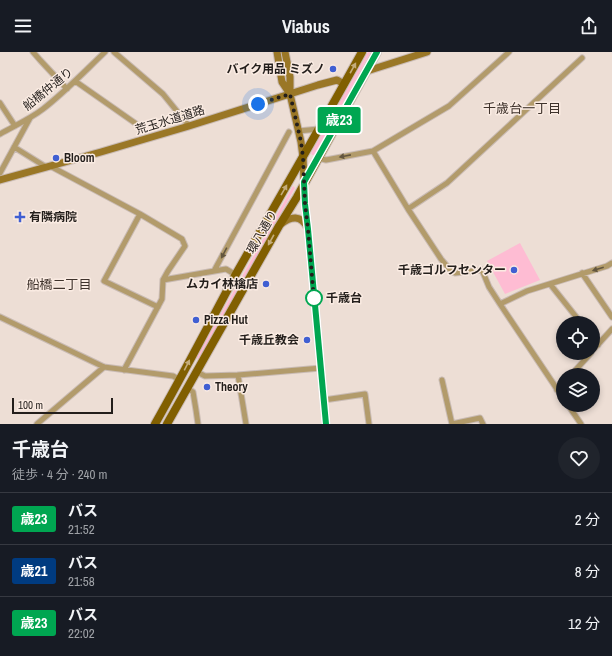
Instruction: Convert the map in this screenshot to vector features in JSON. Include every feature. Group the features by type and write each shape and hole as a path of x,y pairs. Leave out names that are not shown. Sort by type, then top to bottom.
{"main road":[{"name":"環八通り","path":"155,424 236,275 362,52"},
{"name":"環八通り","path":"167,424 377,52"}],"street":[{"path":"33,52 67,89"},
{"name":"船橋仲通り","path":"0,134 43,109 67,89 105,52"},
{"path":"114,52 162,94 189,126"},
{"path":"277,52 282,82 290,94"},
{"path":"285,52 290,77 290,94 303,157 305,204 326,424"},
{"path":"367,71 427,52"},
{"path":"318,158 326,160 373,151 449,106 509,52"},
{"path":"408,209 447,183 582,58"},
{"name":"荒玉水道道路","path":"0,180 189,126 318,85 337,80 344,84"},
{"path":"75,81 134,123"},
{"path":"0,104 15,126"},
{"path":"0,173 30,117"},
{"path":"298,131 319,129"},
{"path":"214,271 289,132"},
{"path":"14,147 48,167 140,214 182,239 184,242 185,246 163,280 162,299 124,370"},
{"path":"373,151 408,209 441,259 452,272 482,270 500,304 556,388"},
{"path":"140,214 104,281 158,307"},
{"path":"279,226 288,219 294,217 306,223 308,229"},
{"path":"500,304 526,291 607,266 612,262"},
{"path":"163,280 226,269 236,275"},
{"path":"582,274 612,317"},
{"path":"550,284 575,316"},
{"path":"0,317 104,367 173,376 180,380"},
{"path":"600,343 612,328"},
{"path":"577,368 585,360"},
{"path":"36,424 104,367"},
{"path":"197,372 205,376 238,376 321,368"},
{"path":"238,376 246,424"},
{"path":"442,380 452,424 480,418 483,424"},
{"path":"187,388 193,392 198,424"},
{"path":"324,400 365,394 369,424"},
{"path":"573,412 581,424"}],"shaded area":[{"path":"368,52 371,52 315,154 312,155 311,153"},
{"path":"293,186 295,188 199,359 196,358"},
{"name":"千歳ゴルフセンター","path":"520,243 540,280 505,294 487,261"}],"bus line":[{"name":"歳23","path":"326,424 304,182 377,52"}],"place":[{"name":"バイク用品 ミズノ","path":"333,69"},
{"name":"Bloom","path":"56,158"},
{"name":"有隣病院","path":"20,217"},
{"name":"千歳ゴルフセンター","path":"514,270"},
{"name":"ムカイ林檎店","path":"266,284"},
{"name":"千歳台","path":"314,298"},
{"name":"Pizza Hut","path":"196,320"},
{"name":"千歳丘教会","path":"307,340"},
{"name":"Theory","path":"207,387"}],"district":[{"name":"千歳台一丁目","path":"522,108"},
{"name":"船橋二丁目","path":"59,284"}],"route":[{"path":"258,104 290,94 303,157 305,204 314,300 314,298"}]}
